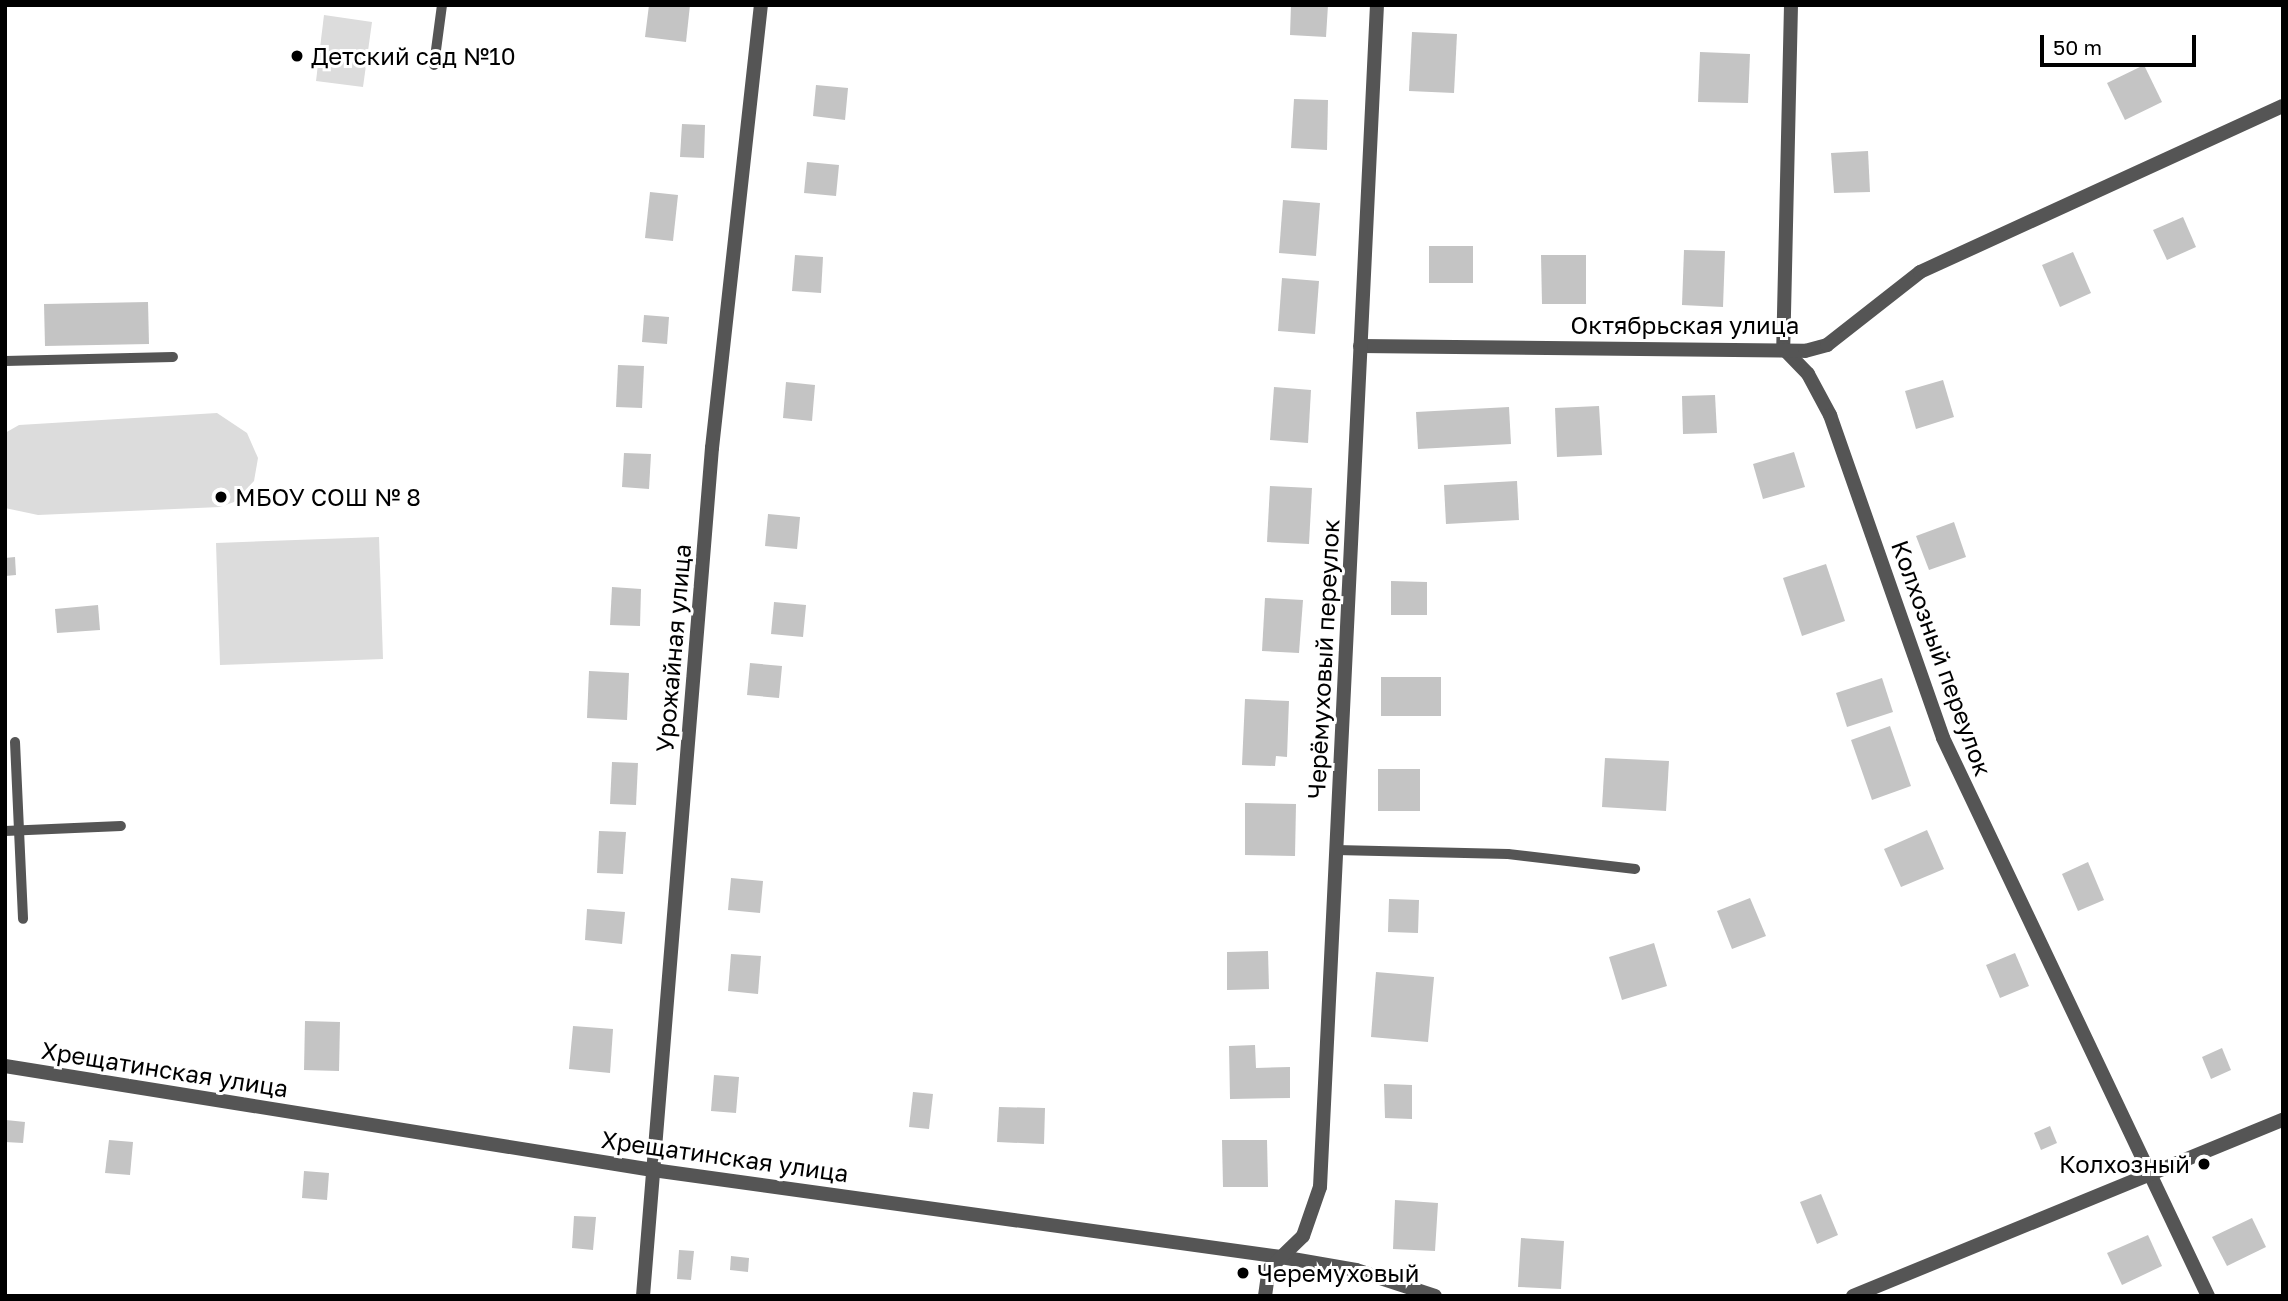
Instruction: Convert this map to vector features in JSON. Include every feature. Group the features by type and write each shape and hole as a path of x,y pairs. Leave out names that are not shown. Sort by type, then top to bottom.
{"street":[{"name":"Урожайная улица","path":"643,1296 653,1226 653,1170 712,448 761,5"},
{"name":"Черёмуховый переулок","path":"1265,1296 1269,1269 1313,1216 1320,1187 1377,5"},
{"path":"1783,348 1791,5"},
{"name":"Октябрьская улица","path":"1360,346 1783,348 1827,345 1920,272 2283,106"},
{"name":"Колхозный переулок","path":"1783,348 1808,374 1830,415 1943,738 2208,1296"},
{"name":"Хрещатинская улица","path":"5,1066 653,1170 1281,1257 1356,1270 1435,1296"},
{"path":"1853,1296 2283,1120"}],"lane":[{"path":"434,65 442,5"},
{"path":"5,361 173,357"},
{"path":"15,742 23,919"},
{"path":"5,831 121,826"},
{"path":"1336,850 1508,854 1635,869"}],"shaded area":[{"path":"324,15 372,22 363,87 316,81"},
{"path":"217,413 247,433 258,458 254,481 234,502 220,507 38,515 5,508 5,433 19,425"},
{"path":"379,537 383,659 220,665 216,543"}],"building":[{"path":"649,5 690,5 686,42 645,37"},
{"path":"1291,5 1328,5 1326,37 1290,35"},
{"path":"1412,32 1457,34 1454,93 1409,91"},
{"path":"1700,52 1750,54 1748,103 1698,102"},
{"path":"2144,65 2162,102 2125,120 2107,83"},
{"path":"816,85 848,88 845,120 813,116"},
{"path":"1294,99 1328,100 1327,150 1291,148"},
{"path":"682,124 705,125 704,158 680,157"},
{"path":"1868,151 1870,192 1834,193 1831,153"},
{"path":"807,162 839,165 836,196 804,193"},
{"path":"650,192 678,195 673,241 645,238"},
{"path":"1283,200 1320,203 1316,256 1279,253"},
{"path":"2183,217 2196,247 2167,260 2153,230"},
{"path":"1429,246 1473,246 1473,283 1429,283"},
{"path":"1684,250 1725,251 1723,307 1682,305"},
{"path":"2073,252 2091,293 2060,307 2042,265"},
{"path":"795,255 823,257 821,293 792,291"},
{"path":"1541,255 1586,255 1586,304 1542,304"},
{"path":"1282,278 1319,281 1315,334 1278,331"},
{"path":"148,302 149,344 45,346 44,304"},
{"path":"644,315 669,317 667,344 642,342"},
{"path":"618,365 644,366 642,408 616,407"},
{"path":"1943,380 1954,417 1916,429 1905,391"},
{"path":"786,382 815,385 812,421 783,418"},
{"path":"1274,387 1311,390 1308,443 1270,440"},
{"path":"1715,395 1717,433 1683,434 1682,396"},
{"path":"1599,406 1602,455 1557,457 1555,408"},
{"path":"1509,407 1511,444 1418,449 1416,412"},
{"path":"1794,452 1805,487 1763,499 1753,464"},
{"path":"624,453 651,454 649,489 622,487"},
{"path":"1517,481 1519,520 1446,524 1444,485"},
{"path":"1270,486 1312,488 1309,544 1267,542"},
{"path":"768,514 800,517 797,549 765,546"},
{"path":"1954,522 1966,557 1929,570 1916,536"},
{"path":"15,557 16,575 5,576 5,558"},
{"path":"1826,564 1845,621 1802,636 1783,578"},
{"path":"1391,581 1427,582 1427,615 1391,615"},
{"path":"612,587 641,589 640,626 610,625"},
{"path":"1265,598 1303,600 1299,653 1262,651"},
{"path":"774,602 806,605 803,637 771,634"},
{"path":"98,605 100,630 57,633 55,609"},
{"path":"750,663 782,666 779,698 747,695"},
{"path":"589,671 629,673 627,720 587,718"},
{"path":"1381,677 1441,677 1441,716 1381,716"},
{"path":"1882,678 1893,712 1847,727 1836,693"},
{"path":"1245,699 1289,701 1287,757 1276,756 1275,766 1242,765"},
{"path":"1890,726 1911,786 1872,800 1851,740"},
{"path":"1605,758 1669,761 1666,811 1602,807"},
{"path":"612,762 638,763 636,805 610,804"},
{"path":"1378,769 1420,769 1420,811 1378,811"},
{"path":"1245,803 1296,804 1295,856 1245,855"},
{"path":"1927,830 1944,869 1901,887 1884,849"},
{"path":"599,831 626,832 623,874 597,873"},
{"path":"2088,862 2104,900 2078,911 2062,874"},
{"path":"731,878 763,881 760,913 728,910"},
{"path":"1750,898 1766,936 1732,949 1717,911"},
{"path":"1389,899 1419,900 1418,933 1388,932"},
{"path":"587,909 625,912 622,944 585,940"},
{"path":"1654,943 1667,986 1622,1000 1609,957"},
{"path":"1268,951 1269,989 1227,990 1227,952"},
{"path":"2015,953 2029,986 2000,998 1986,965"},
{"path":"731,954 761,956 758,994 728,991"},
{"path":"1376,972 1434,977 1428,1042 1371,1037"},
{"path":"305,1021 340,1022 339,1071 304,1070"},
{"path":"573,1026 613,1029 610,1073 569,1069"},
{"path":"1255,1045 1256,1068 1290,1067 1290,1098 1230,1099 1229,1046"},
{"path":"2222,1048 2231,1070 2211,1079 2202,1057"},
{"path":"714,1075 739,1077 736,1113 711,1111"},
{"path":"1384,1084 1412,1085 1412,1119 1385,1118"},
{"path":"913,1092 933,1094 929,1129 909,1127"},
{"path":"999,1107 1045,1108 1044,1144 997,1142"},
{"path":"6,1120 25,1122 23,1143 5,1142"},
{"path":"2050,1126 2057,1143 2041,1150 2034,1133"},
{"path":"109,1140 133,1142 130,1175 105,1173"},
{"path":"1222,1140 1267,1140 1268,1187 1223,1187"},
{"path":"304,1171 329,1173 327,1200 302,1198"},
{"path":"1821,1194 1838,1235 1817,1244 1800,1202"},
{"path":"1395,1200 1438,1203 1435,1251 1393,1249"},
{"path":"574,1216 596,1217 593,1250 572,1248"},
{"path":"2252,1218 2266,1247 2227,1266 2212,1237"},
{"path":"2148,1235 2162,1266 2122,1285 2107,1253"},
{"path":"1521,1238 1564,1241 1561,1289 1518,1287"},
{"path":"679,1250 694,1251 691,1280 677,1279"},
{"path":"731,1256 749,1258 748,1272 730,1270"}],"place":[{"name":"Детский сад №10","path":"297,56"},
{"name":"МБОУ СОШ № 8","path":"221,497"},
{"name":"Колхозный","path":"2204,1164"},
{"name":"Черемуховый","path":"1243,1273"}]}
